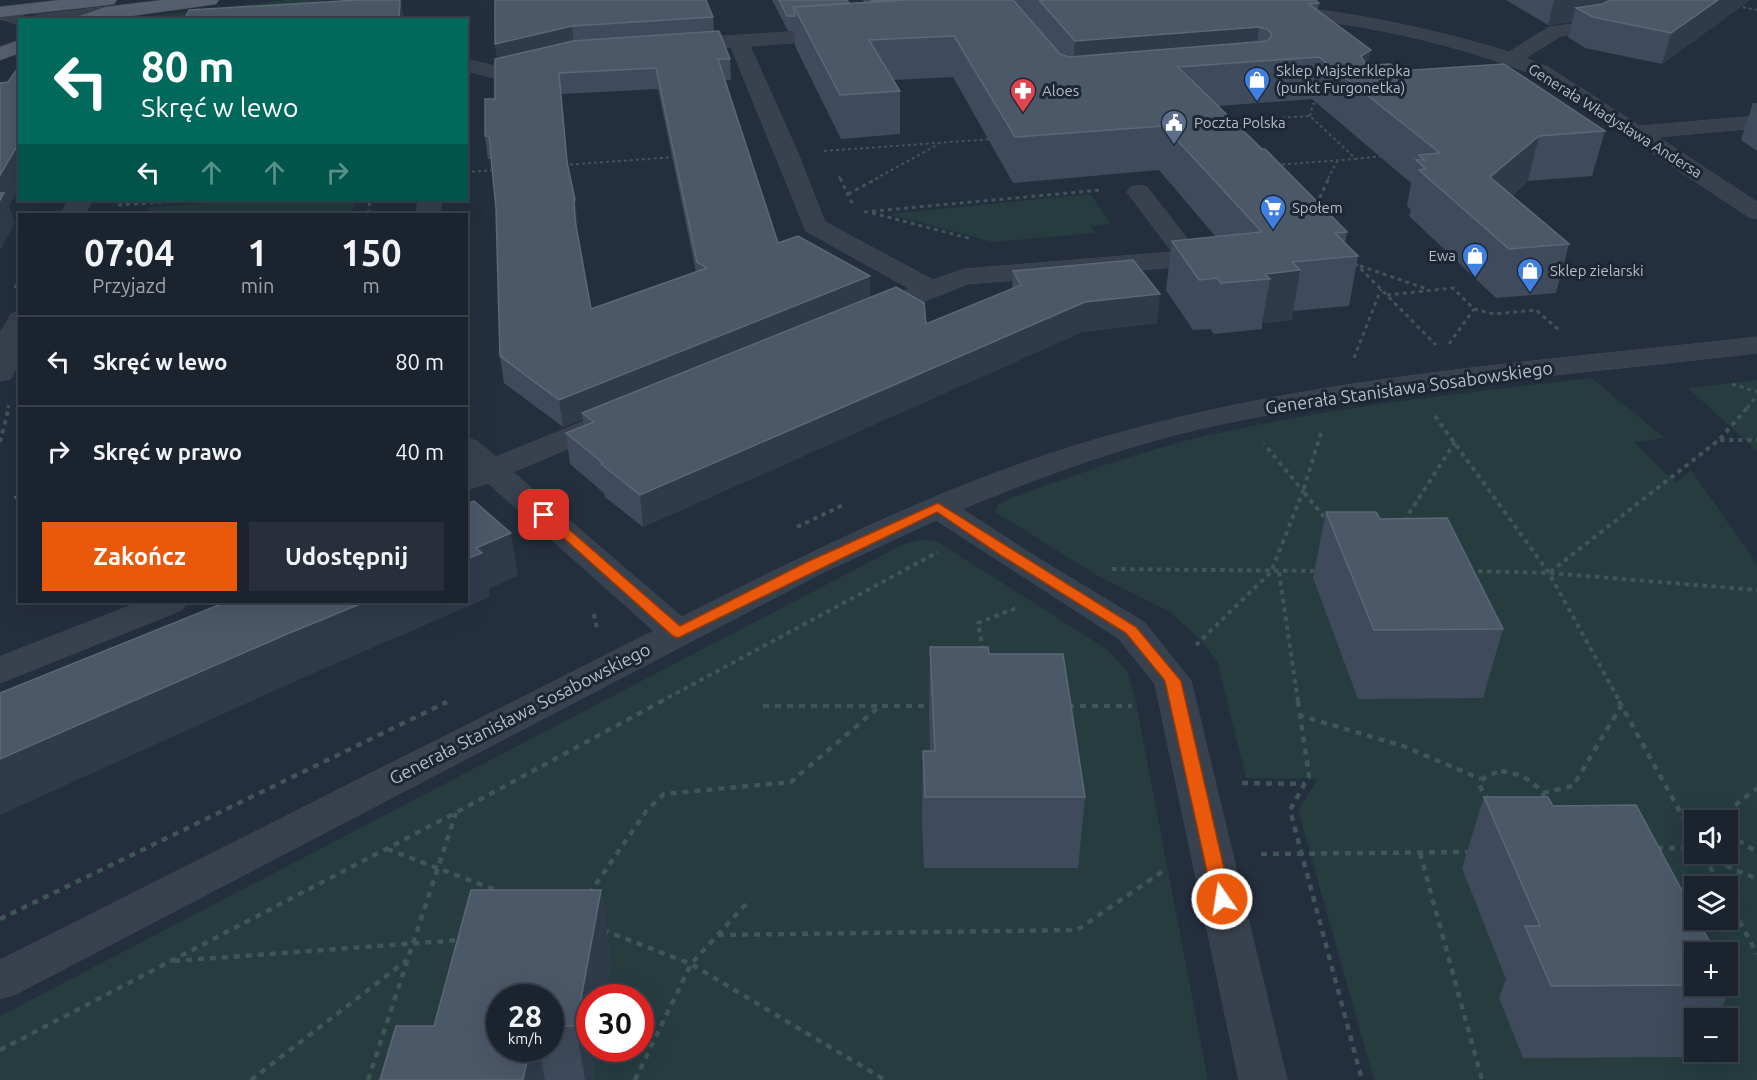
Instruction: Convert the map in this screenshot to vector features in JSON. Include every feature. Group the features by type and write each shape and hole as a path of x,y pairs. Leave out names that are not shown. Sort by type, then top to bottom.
{"main road":[{"path":"0,12 210,0"},
{"path":"88,18 106,6"},
{"path":"0,54 18,47"}],"street":[{"path":"0,12 18,0"},
{"path":"1513,59 1556,31 1587,28 1634,0"},
{"path":"47,18 106,6"},
{"name":"Generała Władysława Andersa","path":"1266,10 1323,8 1513,59 1541,71 1757,212"},
{"path":"0,12 18,19"},
{"path":"657,47 857,33"},
{"path":"738,41 786,151 815,226 930,289"},
{"path":"468,88 495,72 553,58"},
{"path":"468,65 495,72"},
{"path":"1531,87 1563,85"},
{"path":"1636,133 1757,122"},
{"path":"843,325 964,277 1189,258 1139,192"},
{"path":"0,373 5,351 18,324"},
{"name":"Generała Stanisława Sosabowskiego","path":"0,981 812,565 938,507 1033,470 1112,444 1219,416 1383,388 1757,345"},
{"path":"480,476 636,410"},
{"path":"468,451 480,476 678,633"},
{"path":"938,507 1131,630 1173,690 1263,1080"},
{"path":"0,671 168,603"}],"path":[{"path":"1737,6 1757,10"},
{"path":"1310,116 1313,104 1317,103"},
{"path":"1219,122 1310,116 1356,159"},
{"path":"786,151 826,152 995,138"},
{"path":"848,194 940,143"},
{"path":"558,166 684,156"},
{"path":"1272,165 1392,156"},
{"path":"1315,208 1337,160"},
{"path":"468,172 501,170"},
{"path":"837,173 857,213 1112,189"},
{"path":"76,207 175,201"},
{"path":"1350,258 1443,352 1474,309"},
{"path":"1357,265 1430,291"},
{"path":"1386,295 1453,288 1474,309 1494,314 1536,310 1568,338"},
{"path":"1352,362 1381,289"},
{"path":"1549,573 1719,440 1757,396"},
{"path":"1444,411 1433,413 1549,573 1684,818"},
{"path":"1062,706 1173,690 1271,572 1303,491 1322,433 1310,435"},
{"path":"1719,440 1757,440"},
{"path":"1254,446 1276,442"},
{"path":"1398,530 1455,442"},
{"path":"1264,444 1331,526"},
{"path":"0,1050 457,812 974,532"},
{"path":"1110,569 1271,572 1322,570"},
{"path":"1467,571 1549,573 1757,590"},
{"path":"1279,572 1298,715 1309,776 1290,810 1362,1080"},
{"path":"984,654 978,623 1065,589"},
{"path":"1543,793 1572,786 1577,781 1622,705"},
{"path":"763,706 936,706"},
{"path":"586,899 647,810 664,794 791,782 880,706"},
{"path":"1298,715 1403,746 1481,779"},
{"path":"1501,771 1515,772 1528,778 1545,798 1541,808 1530,814 1516,814 1496,808 1483,797 1479,784 1481,779 1486,774 1501,771"},
{"path":"1196,783 1305,784"},
{"path":"1729,810 1757,788"},
{"path":"368,1080 457,812"},
{"path":"1516,814 1520,823"},
{"path":"1738,840 1757,852"},
{"path":"386,848 505,894"},
{"path":"1649,849 1684,848"},
{"path":"718,935 1077,930 1176,863 1212,854 1477,852"},
{"path":"1420,853 1482,1080"},
{"path":"1723,864 1757,879"},
{"path":"635,1080 691,964 746,904"},
{"path":"1738,919 1757,954"},
{"path":"594,927 691,964 885,1080"},
{"path":"171,961 471,939"},
{"path":"251,1080 408,960"}],"green space":[{"path":"285,0 327,0 288,5 345,0 169,18 135,18"},
{"path":"1090,194 1111,224 1091,226 1095,233 993,242 889,214"},
{"path":"235,201 355,201 352,213 148,213 151,207"},
{"path":"1591,378 1665,438 1634,442 1676,483 1691,470 1757,564 1757,1080 1374,1080 1298,810 1318,779 1246,778 1217,661 1196,635 1168,611 1096,575 995,512 998,505 1008,499 1118,461 1185,441 1285,419 1438,396"},
{"path":"1757,380 1757,451 1688,388"},
{"path":"924,539 938,542 1108,650 1127,671 1135,698 1208,1080 0,1080 0,1016 904,544"}],"building":[{"path":"358,0 400,0 399,18 185,18 189,10"},
{"path":"495,0 706,0 713,17 572,26 495,44"},
{"path":"779,0 847,0 849,3 794,7 795,16 787,16"},
{"path":"871,0 905,0 872,2"},
{"path":"905,0 1013,0 1060,54 1069,57 1268,41 1272,34 1267,29 1259,27 1075,41 1039,0 1315,0 1319,3 1309,4 1371,50 1361,56 1365,63 1390,64 1399,71 1504,64 1605,131 1539,136 1490,177 1569,244 1509,249 1419,170 1426,169 1416,160 1424,160 1419,155 1440,153 1319,57 1178,67 1262,149 1265,149 1347,232 1335,233 1358,256 1292,262 1300,270 1265,274 1270,279 1221,283 1217,278 1199,280 1172,241 1262,232 1164,126 1015,137 954,36 869,40 900,91 840,95 794,7"},
{"path":"1610,0 1718,0 1671,33 1593,17 1576,8 1603,4"},
{"path":"719,31 730,59 718,59 778,243 798,236 870,276 559,400 500,356 496,209 489,136 485,136 485,99 495,99 495,59 573,41","holes":["656,68 697,262 707,268 591,309 567,162 559,73"]},
{"path":"18,68 18,144 0,175 0,83 8,82"},
{"path":"1133,260 1160,294 1085,302 640,495 566,433 594,422 582,413 896,287 924,303 926,324 1021,285 1013,271"},
{"path":"474,501 511,533 476,548 482,553 468,558 468,503"},
{"path":"1326,512 1376,512 1380,519 1447,518 1503,629 1374,630"},
{"path":"224,603 363,603 0,759 0,693"},
{"path":"930,647 988,647 989,654 1063,654 1085,797 925,797 923,751 935,751"},
{"path":"1484,797 1548,797 1553,806 1636,805 1684,894 1684,930 1703,930 1710,942 1684,942 1684,985 1551,986 1525,926 1540,926"},
{"path":"471,890 601,890 584,984 576,984 576,1026 564,1026 564,984 486,984 486,1062 527,1062 523,1080 380,1080 396,1026 434,1026"}],"place":[{"name":"Sklep Majsterklepka (punkt Furgonetka)","path":"1257,103"},
{"name":"Aloes","path":"1023,114"},
{"name":"Poczta Polska","path":"1174,146"},
{"name":"Społem","path":"1273,231"},
{"name":"Ewa","path":"1475,279"},
{"name":"Sklep zielarski","path":"1530,294"}],"route":[{"path":"544,515 678,633 812,565 938,507 1131,630 1168,673 1173,681 1222,899"}]}
